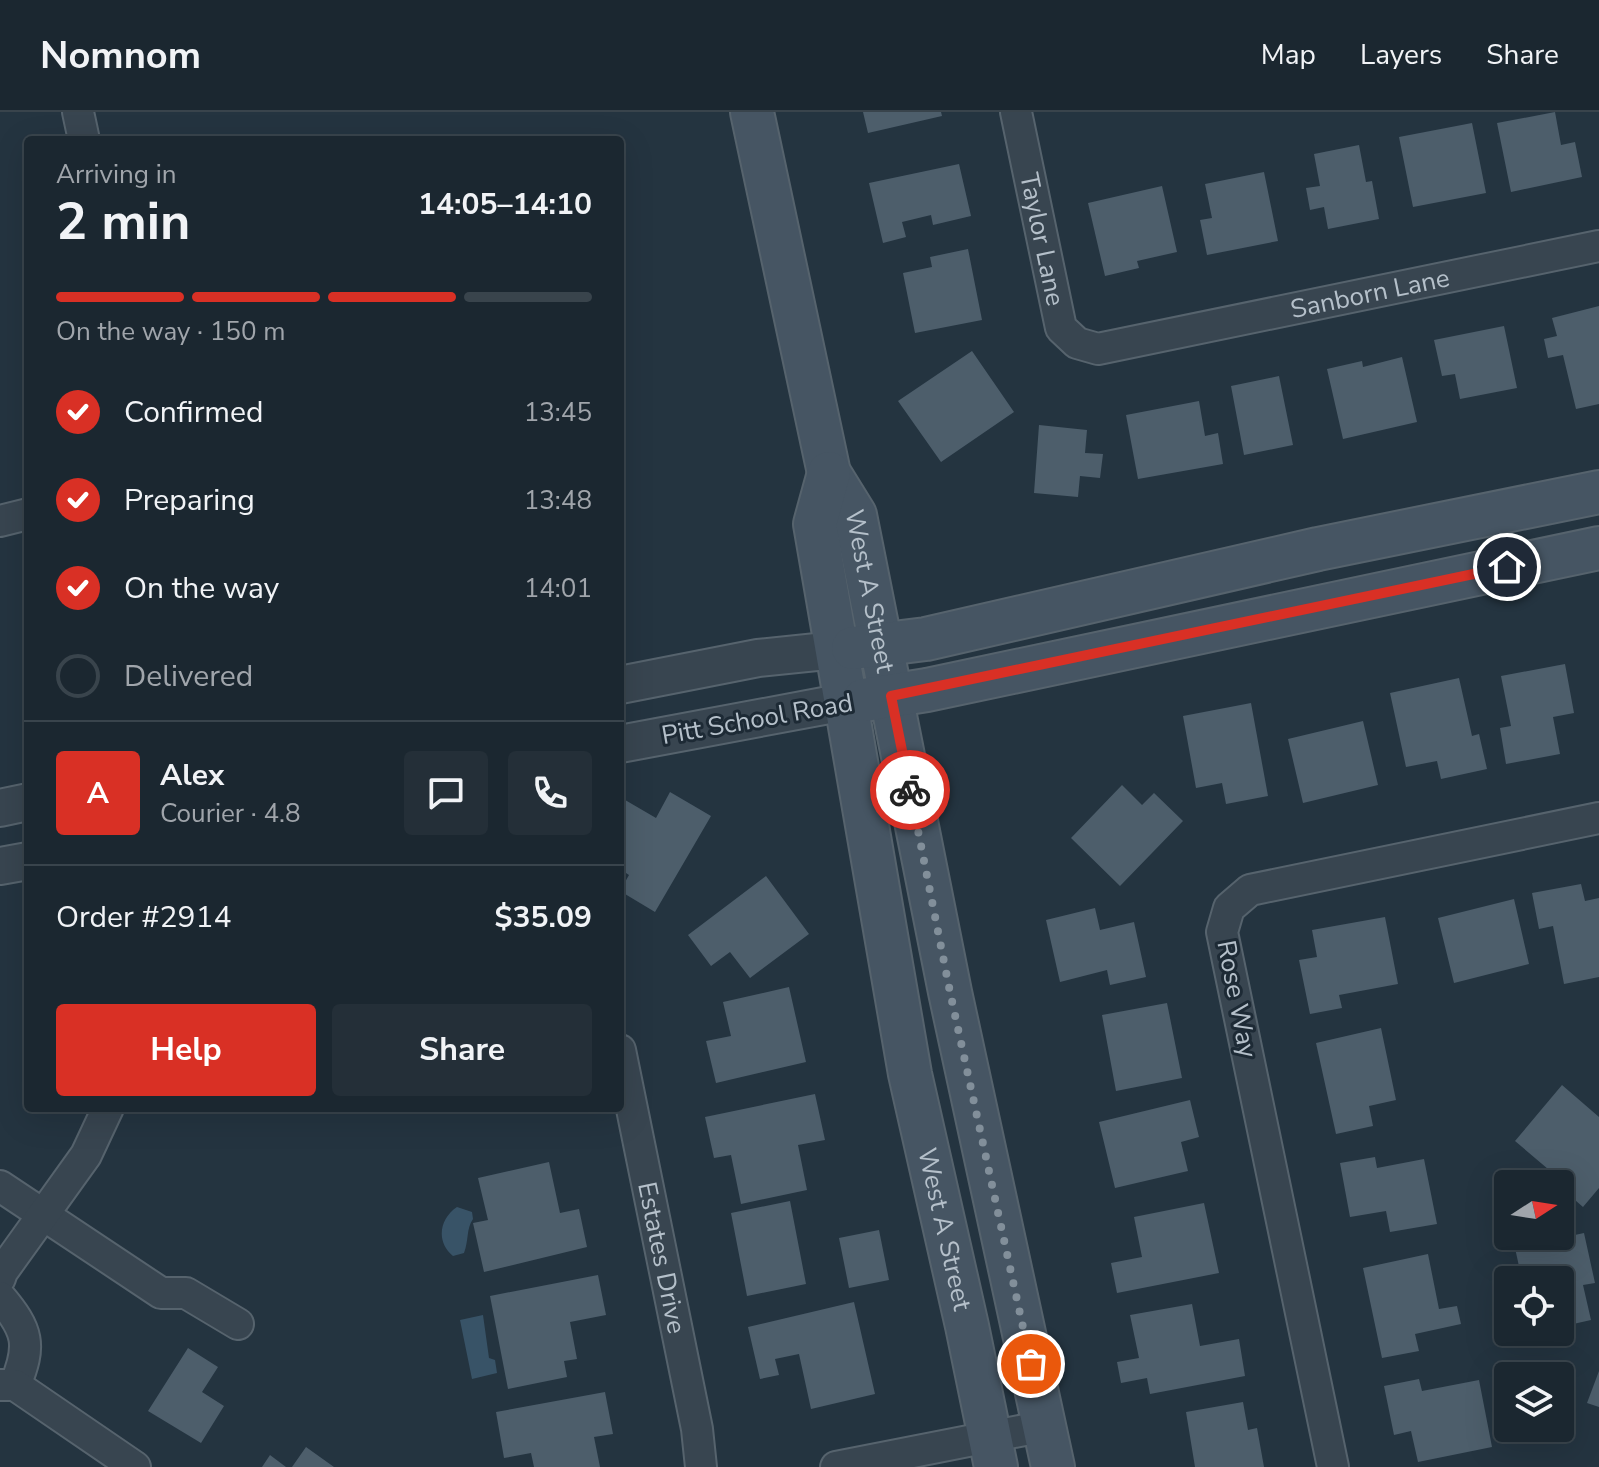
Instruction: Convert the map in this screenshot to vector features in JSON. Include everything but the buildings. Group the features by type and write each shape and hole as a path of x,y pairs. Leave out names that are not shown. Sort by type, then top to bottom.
{"main road":[{"name":"West A Street","path":"752,112 829,473 855,515 950,992 1053,1467"},
{"name":"West A Street","path":"829,473 815,524 836,650 910,1074 993,1451"},
{"name":"Pitt School Road","path":"836,650 926,639 1318,549 1599,492"},
{"name":"Pitt School Road","path":"845,702 891,696 1599,548"}],"street":[{"path":"78,112 83,136"},
{"name":"Taylor Lane","path":"1016,112 1061,328 1077,343 1098,349 1141,341"},
{"name":"Sanborn Lane","path":"1141,341 1599,246"},
{"path":"0,521 24,515"},
{"name":"Pitt School Road","path":"624,684 758,658 836,650"},
{"name":"Pitt School Road","path":"624,743 845,702"},
{"path":"0,808 24,803"},
{"name":"Rose Way","path":"1333,1467 1222,932 1229,908 1250,890 1599,818"},
{"path":"0,866 24,862"},
{"name":"Estates Drive","path":"624,1070 697,1429 701,1467"},
{"path":"0,1278 41,1214 86,1155 106,1112"},
{"path":"0,1186 161,1293 186,1293 238,1324"},
{"path":"0,1297 20,1326 27,1346 24,1364 8,1385 135,1467"},
{"path":"836,1467 993,1451 1045,1426"}],"water":[{"path":"457,1207 472,1212 473,1219 464,1253 453,1256 444,1244 442,1231 446,1218"},
{"path":"483,1315 489,1358 495,1360 497,1373 472,1379 460,1320"}],"way so far":[{"path":"910,790 950,992 1031,1364"}],"route":[{"path":"910,790 891,696 1507,567"}]}
